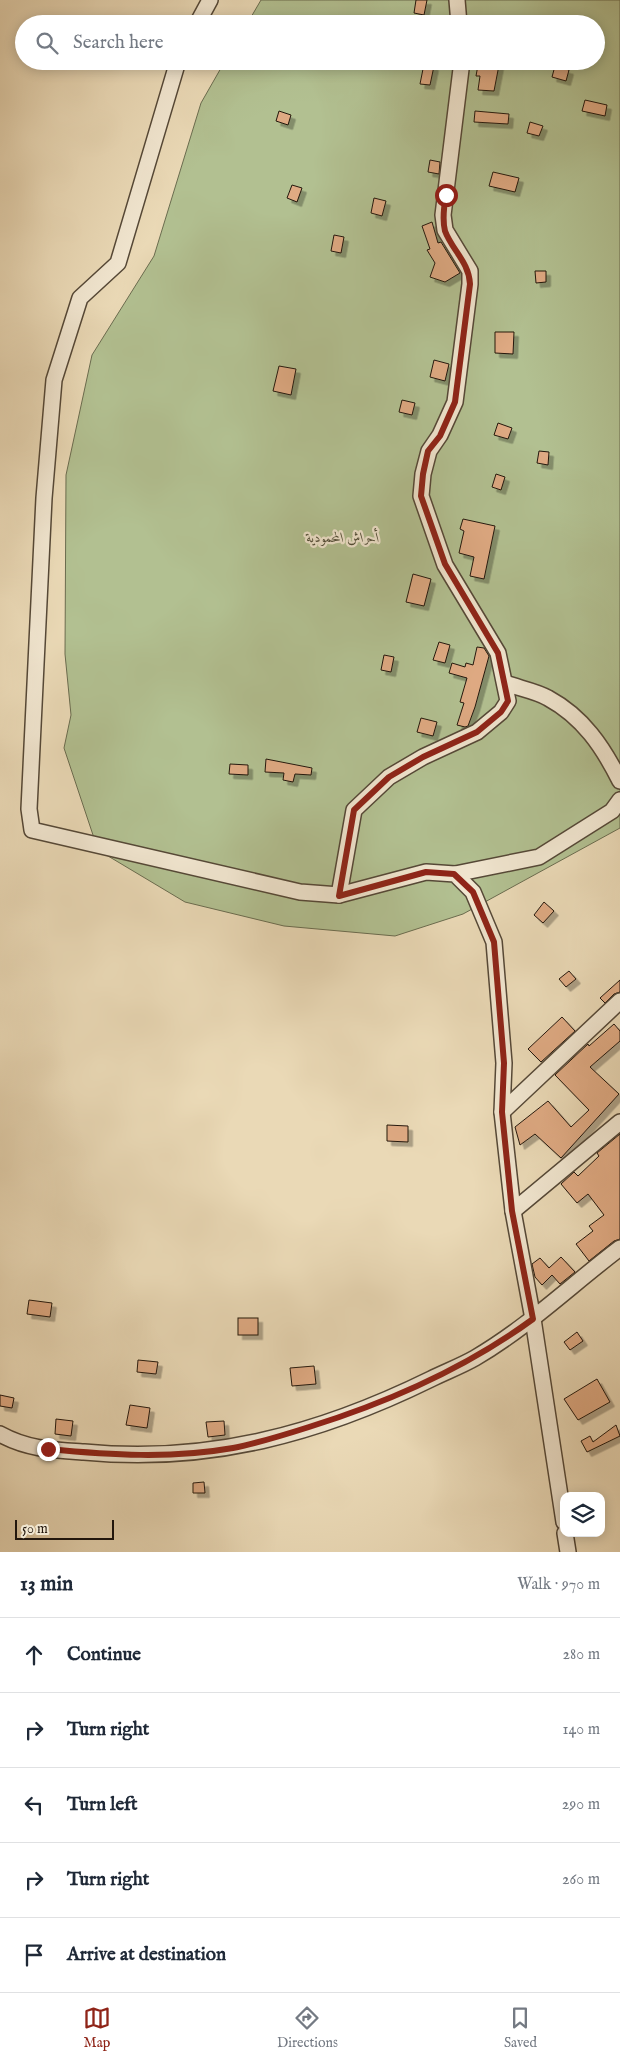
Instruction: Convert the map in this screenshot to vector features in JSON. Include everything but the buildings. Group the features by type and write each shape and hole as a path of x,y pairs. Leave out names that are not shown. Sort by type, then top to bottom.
{"street":[{"path":"202,15 210,0"},
{"path":"458,0 459,15"},
{"path":"175,70 118,263 80,298 54,380 44,498 29,800 32,830 300,892 339,896 426,872 454,874 539,857 612,811 620,800"},
{"path":"339,896 354,810 389,777 423,757 477,732 501,712 508,701 498,653 445,564 421,496 428,451 440,436 455,402 467,321 470,271 445,230 444,215 461,70"},
{"path":"504,683 548,698 584,724 605,753 620,781"},
{"path":"454,874 473,892 494,942 504,1063 502,1112 512,1211 533,1319 560,1496"},
{"path":"502,1112 620,1001"},
{"path":"512,1211 620,1122"},
{"path":"0,1434 18,1444 48,1449 126,1456 186,1454 240,1446 332,1420 394,1397 473,1359 533,1319 620,1248"},
{"path":"566,1537 568,1552"}],"green space":[{"name":"أحراش المحمودية","path":"261,0 620,0 620,828 463,914 395,936 284,926 185,902 98,850 64,748 71,715 65,654 66,475 92,355 154,256 201,103 220,70 605,70 605,15 252,15"}],"route":[{"path":"48,1449 126,1456 186,1454 232,1448 263,1441 332,1420 394,1397 473,1359 533,1319 512,1211 502,1112 504,1063 494,942 473,892 454,874 426,872 339,896 354,810 389,777 423,757 477,732 501,712 508,701 498,653 445,564 421,496 428,451 440,436 455,402 467,321 470,271 445,230 446,195"}]}
